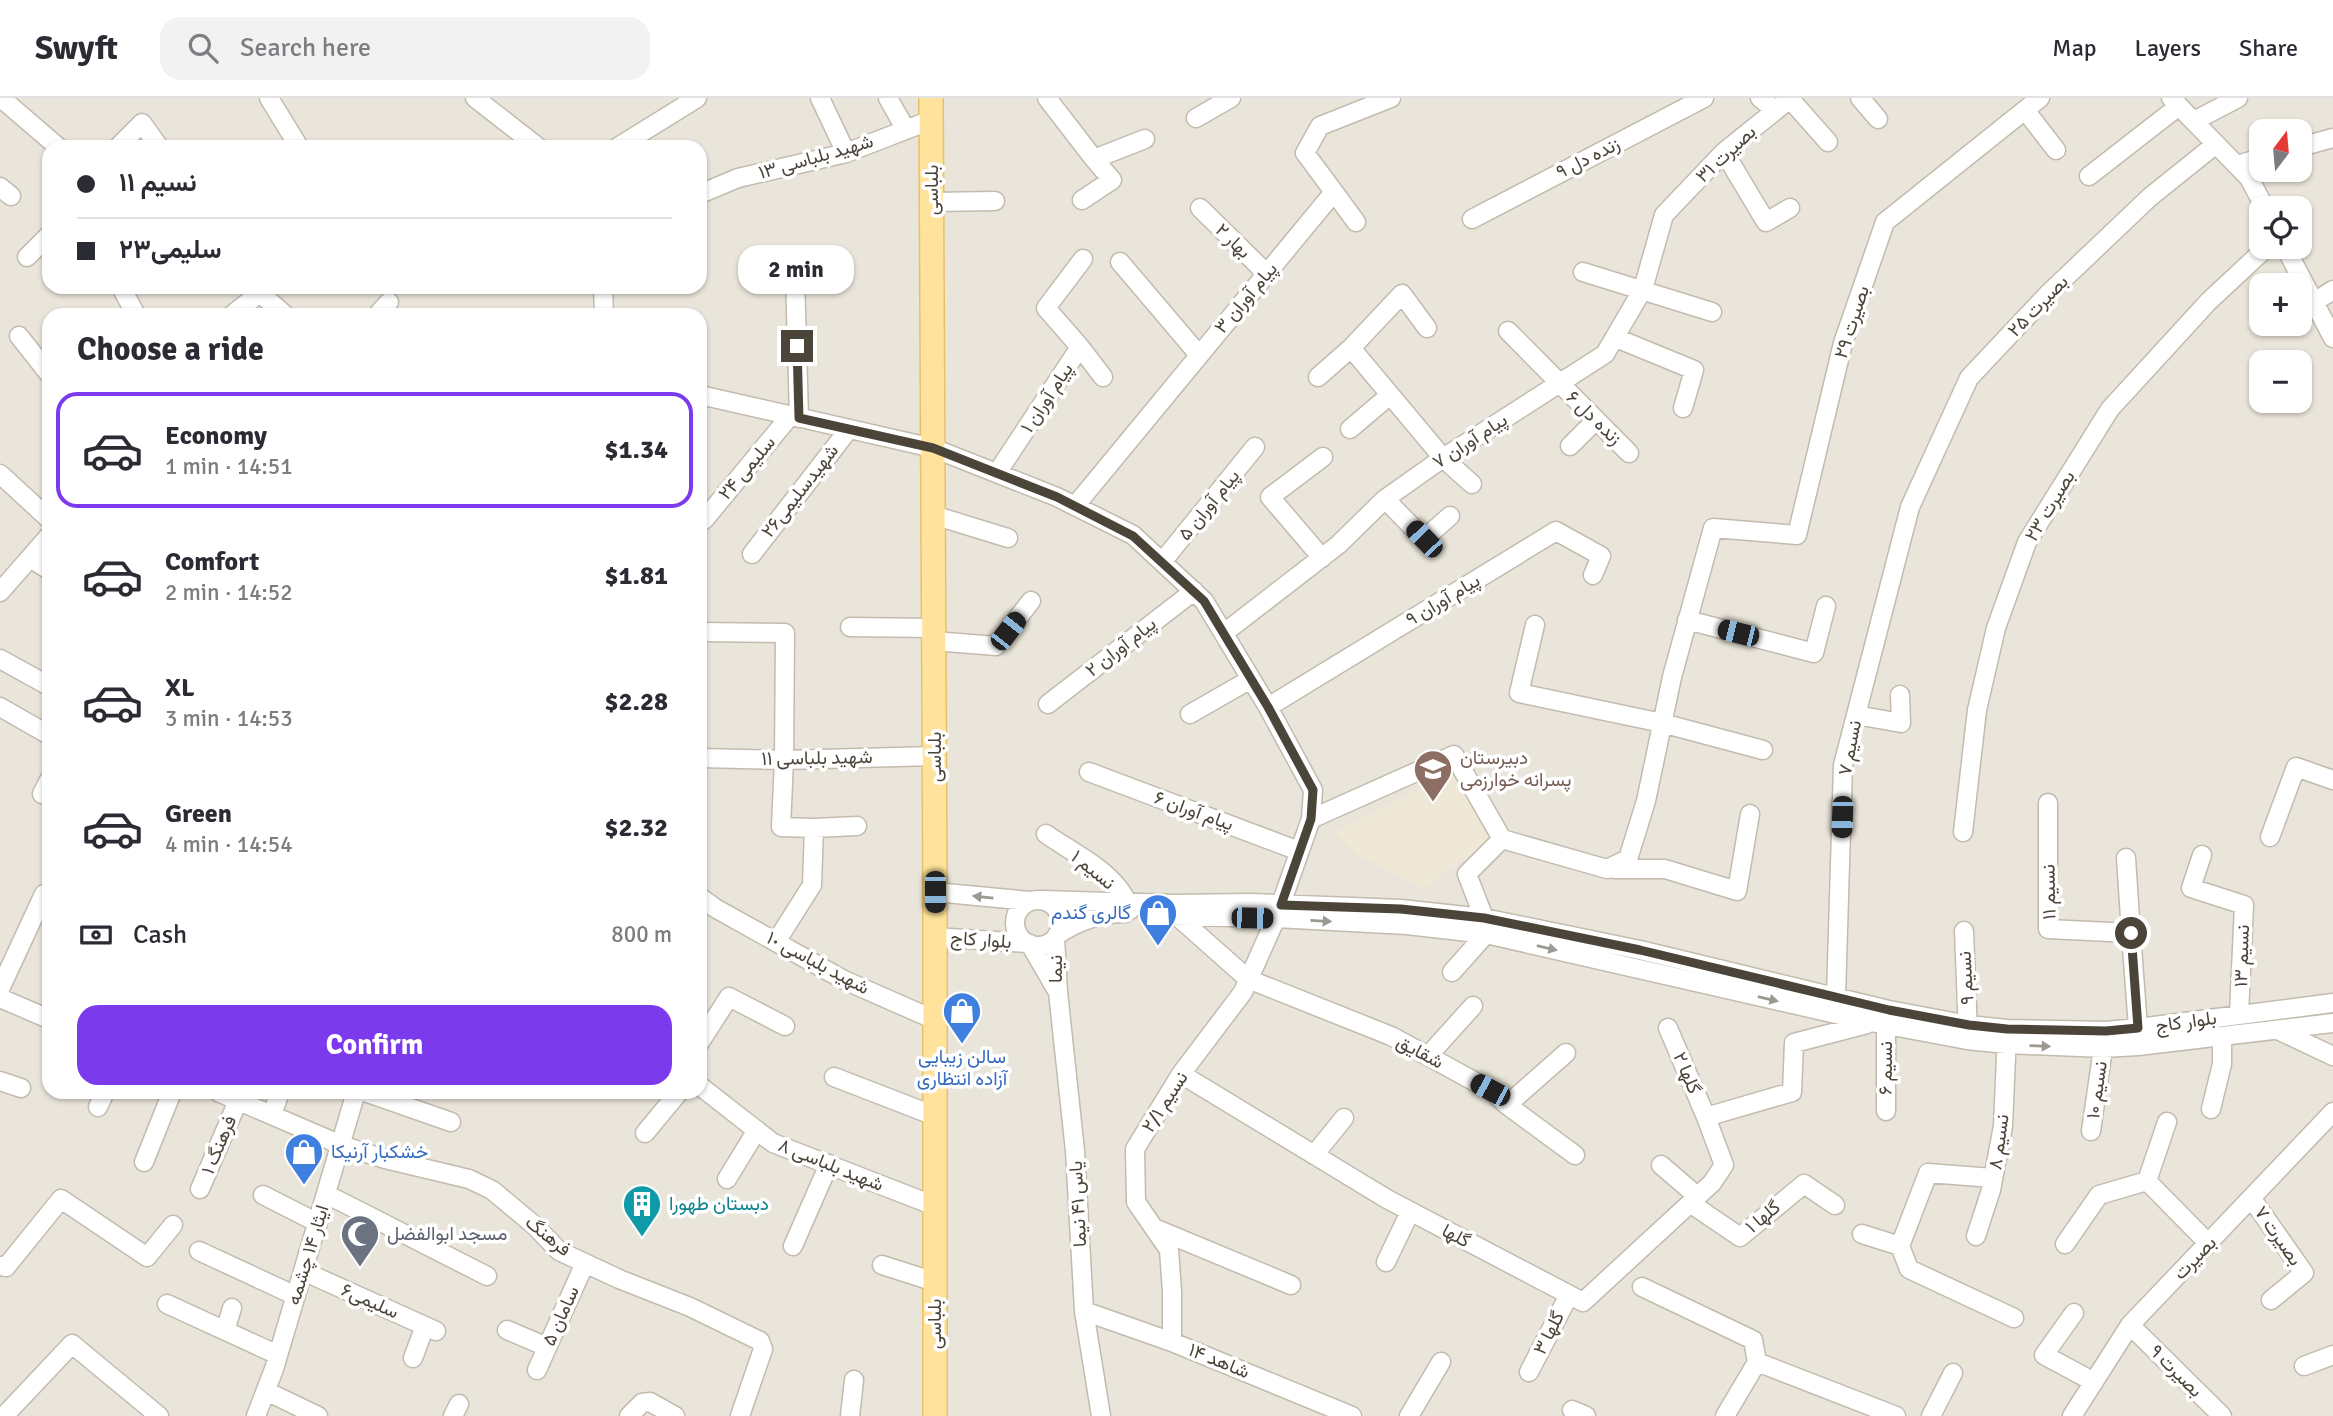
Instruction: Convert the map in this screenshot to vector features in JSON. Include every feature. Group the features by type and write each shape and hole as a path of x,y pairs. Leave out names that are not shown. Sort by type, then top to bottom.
{"main road":[{"name":"بلباسی","path":"931,109 935,755 934,1416"}],"street":[{"path":"1,98 50,140"},
{"path":"270,98 295,140"},
{"path":"475,98 529,140"},
{"path":"629,140 697,98"},
{"path":"820,98 846,153"},
{"path":"888,98 906,130"},
{"path":"1047,98 1112,180 1083,200"},
{"path":"1196,118 1231,98"},
{"path":"1356,222 1305,153 1320,126 1391,98"},
{"name":"زنده دل ۹","path":"1472,219 1704,98"},
{"path":"1760,98 1786,102 1828,142"},
{"path":"1860,98 1878,119"},
{"name":"بصیرت ۲۹","path":"1688,621 1713,528 1797,535 1843,343 1885,222 2040,98"},
{"path":"2194,121 2238,98"},
{"name":"بصیرت ۳۱","path":"1664,215 1724,152 1786,102"},
{"path":"2089,176 2175,102 2249,178 2259,196"},
{"name":"شهید بلباسی ١٣","path":"707,191 738,178 846,153 906,130 931,109"},
{"path":"2025,110 2056,150"},
{"path":"125,140 142,123 154,140"},
{"path":"2312,144 2333,138"},
{"path":"1094,159 1145,139"},
{"name":"بصیرت ۲۵","path":"1910,507 1969,378 2059,283 2150,197 2216,144"},
{"path":"1724,152 1766,222 1790,208"},
{"path":"2237,165 2249,162"},
{"name":"پیام آوران ۳","path":"1075,506 1334,192"},
{"path":"932,202 995,201"},
{"name":"بهار ۲","path":"1200,208 1267,274"},
{"name":"پیام آوران ۷","path":"1224,633 1322,558 1385,499 1443,458 1605,354 1643,289 1664,215"},
{"path":"27,257 42,242"},
{"name":"پیام آوران ۱","path":"997,473 1080,347 1046,308 1083,259"},
{"name":"بصیرت ۲۳","path":"1963,832 1980,697 1996,628 2027,542 2110,409 2209,300 2254,259"},
{"path":"2291,259 2333,338"},
{"path":"1120,262 1199,355"},
{"path":"1583,272 1712,312"},
{"path":"794,417 795,275"},
{"path":"2314,302 2333,290"},
{"path":"1318,377 1351,348 1402,293 1427,328"},
{"path":"241,308 258,294"},
{"path":"267,294 279,308"},
{"name":"زنده دل ۶","path":"1508,331 1629,453"},
{"path":"19,335 42,365"},
{"path":"1616,338 1694,370 1683,408"},
{"path":"1080,347 1103,377"},
{"path":"1351,348 1443,458 1472,484"},
{"path":"1350,429 1390,395"},
{"path":"707,402 794,417 933,448 1075,506 1133,536 1204,601 1268,707"},
{"name":"سلیمی ۲۴","path":"707,517 794,417"},
{"path":"1570,446 1596,420"},
{"name":"شهیدسلیمی۲۶","path":"752,554 849,429"},
{"name":"پیام آوران ۵","path":"1162,562 1255,447"},
{"path":"1322,558 1270,497 1323,457"},
{"path":"0,474 42,513"},
{"path":"1385,499 1424,539 1450,516"},
{"name":"نسیم ۷","path":"1836,996 1843,765 1910,507"},
{"path":"933,515 1009,538"},
{"name":"پیام آوران ۹","path":"1268,707 1556,531 1601,556 1593,575"},
{"path":"3,582 42,544"},
{"path":"30,558 42,566"},
{"name":"پیام آوران ۲","path":"1048,704 1194,591"},
{"path":"850,627 934,634 996,646 1031,601"},
{"path":"1607,869 1628,859 1646,801 1672,677 1688,621 1814,653 1826,606"},
{"path":"1535,625 1519,693 1662,723 1763,750"},
{"path":"707,632 785,633 785,760 781,827 857,826"},
{"path":"0,659 42,682"},
{"path":"1190,714 1251,678"},
{"path":"1856,715 1901,723 1900,695"},
{"path":"0,707 42,731"},
{"name":"نسیم ۲/۱","path":"1172,1342 1169,1250 1136,1202 1135,1149 1181,1074 1243,992 1279,911 1311,819 1313,790 1268,707"},
{"name":"شهید بلباسی ١١","path":"707,758 785,760 935,755"},
{"path":"1311,819 1454,755 1502,839 1607,869 1665,869 1737,891 1750,814"},
{"path":"2270,837 2296,767 2333,780"},
{"name":"پیام آوران ۶","path":"1088,772 1299,851"},
{"name":"نسیم ۱۱","path":"2048,803 2048,929 2131,933"},
{"path":"776,942 812,885 814,828"},
{"name":"نسیم ۱","path":"1046,834 1110,878 1129,908"},
{"path":"1452,972 1485,926 1467,874 1502,839"},
{"name":"نسیم ۱۳","path":"2202,855 2191,888 2244,905 2239,1014"},
{"path":"2126,858 2138,1028"},
{"name":"بلوار کاج","path":"935,892 1176,910 1401,909 1485,926 1878,1024 2103,1048 2280,1031 2333,1023"},
{"path":"0,989 42,898"},
{"path":"1036,901 1056,909 1061,924 1056,937 1042,946 1028,943 1021,938 1015,925 1019,910 1036,901"},
{"name":"شهید بلباسی ١٠","path":"707,902 844,980 935,1020"},
{"name":"بلوار کاج","path":"1056,937 1073,924 1129,908"},
{"name":"شقایق","path":"1176,910 1248,979 1391,1036 1490,1090 1575,1155"},
{"name":"بلوار کاج","path":"1485,926 1640,950 1836,996 1968,1032"},
{"name":"نسیم ۹","path":"1964,931 1968,1032"},
{"name":"بلوار کاج","path":"935,937 1028,943"},
{"name":"نیما","path":"1056,937 1058,992"},
{"name":"نیما","path":"1028,943 1058,992"},
{"name":"یاس ۴۱ نیما","path":"1058,992 1075,1151 1084,1311 1101,1416"},
{"path":"707,1031 729,997 785,1026"},
{"path":"0,998 42,1016"},
{"name":"بلوار کاج","path":"2006,1037 2138,1028 2333,1003"},
{"path":"1428,1056 1473,1006"},
{"path":"1706,1117 1792,1092 1794,1044 1878,1024"},
{"name":"نسیم ۶","path":"1878,1024 1886,1111"},
{"name":"گلها ۲","path":"1668,1028 1724,1165 1712,1183 1694,1200"},
{"path":"2280,1031 2333,1056"},
{"name":"نسیم ۸","path":"1976,1236 1993,1178 2003,1126 2006,1037"},
{"path":"2211,1109 2222,1064 2222,1037"},
{"name":"نسیم ۱۰","path":"2091,1131 2103,1048"},
{"path":"1507,1105 1566,1053"},
{"name":"گلها","path":"1181,1074 1410,1212 1569,1295"},
{"path":"834,1077 935,1116"},
{"path":"0,1081 21,1088"},
{"name":"شهید بلباسی ۸","path":"707,1091 773,1143 935,1206"},
{"path":"144,1162 169,1099"},
{"name":"فرهنگ","path":"234,1099 341,1145 385,1159 469,1179 492,1190 534,1225 559,1251 690,1307 760,1341 764,1349 740,1416"},
{"path":"272,1115 278,1099"},
{"name":"ایثار ۱۴ چشمه","path":"256,1416 278,1355 354,1099"},
{"path":"385,1099 451,1122"},
{"path":"645,1133 673,1099"},
{"name":"فرهنگ ۱","path":"200,1189 238,1101"},
{"name":"بصیرت","path":"2072,1416 2130,1325 2333,1112"},
{"path":"1314,1155 1344,1118"},
{"path":"2147,1181 2167,1122"},
{"path":"727,1179 757,1130"},
{"path":"793,1246 829,1164"},
{"path":"1569,1295 1583,1302 1694,1200 1661,1165"},
{"path":"1993,1178 1928,1173 1900,1246 1909,1269 2014,1318"},
{"path":"2147,1181 2209,1244"},
{"path":"2066,1244 2099,1195 2147,1181"},
{"name":"گلها ۱","path":"1694,1200 1740,1237 1804,1184 1835,1205"},
{"path":"326,1194 487,1276"},
{"path":"263,1195 318,1223"},
{"path":"0,1266 6,1267 61,1199 147,1257 173,1225"},
{"name":"بصیرت ۷","path":"2252,1199 2304,1273 2272,1300"},
{"path":"1386,1262 1410,1212"},
{"path":"1154,1228 1291,1285"},
{"path":"1862,1234 1900,1246"},
{"path":"199,1251 296,1296"},
{"name":"سامان ۵","path":"537,1370 584,1263"},
{"path":"882,1265 935,1282"},
{"name":"سلیمی۶","path":"303,1271 431,1329 413,1358"},
{"path":"1642,1287 1754,1340 1757,1362 1725,1416"},
{"name":"گلها ۳","path":"1529,1372 1569,1295"},
{"path":"167,1304 278,1355"},
{"path":"225,1331 232,1308"},
{"name":"شاهد ۱۴","path":"1084,1311 1172,1342 1352,1416"},
{"path":"2074,1313 2044,1354 2094,1382"},
{"name":"بصیرت ۹","path":"2130,1325 2222,1416"},
{"path":"508,1330 547,1347"},
{"path":"4,1416 72,1344 159,1416"},
{"path":"2304,1366 2333,1355"},
{"path":"1409,1416 1441,1362"},
{"path":"1757,1362 1896,1416"},
{"path":"1931,1416 1953,1373"},
{"path":"850,1416 854,1380"},
{"path":"265,1391 318,1416"},
{"path":"629,1416 642,1402 650,1402 675,1416"}],"shaded area":[{"path":"0,98 2333,98 2333,1416 0,1416"},
{"name":"دبیرستان پسرانه خوارزمی","path":"1454,773 1495,838 1422,888 1358,855 1334,832"}],"place":[{"name":"دبیرستان پسرانه خوارزمی","path":"1433,803"},
{"name":"گالری گندم","path":"1158,947"},
{"name":"سالن زیبایی آزاده انتظاری","path":"962,1045"},
{"name":"خشکبار آرنیکا","path":"304,1186"},
{"name":"دبستان طهورا","path":"642,1238"},
{"name":"مسجد ابوالفضل","path":"360,1268"}],"route":[{"path":"797,346 799,418 933,448 1057,497 1133,536 1204,601 1268,707 1313,790 1311,819 1281,905 1401,909 1484,918 1640,950 1889,1010 2007,1029 2106,1031 2138,1028 2131,933"}]}
